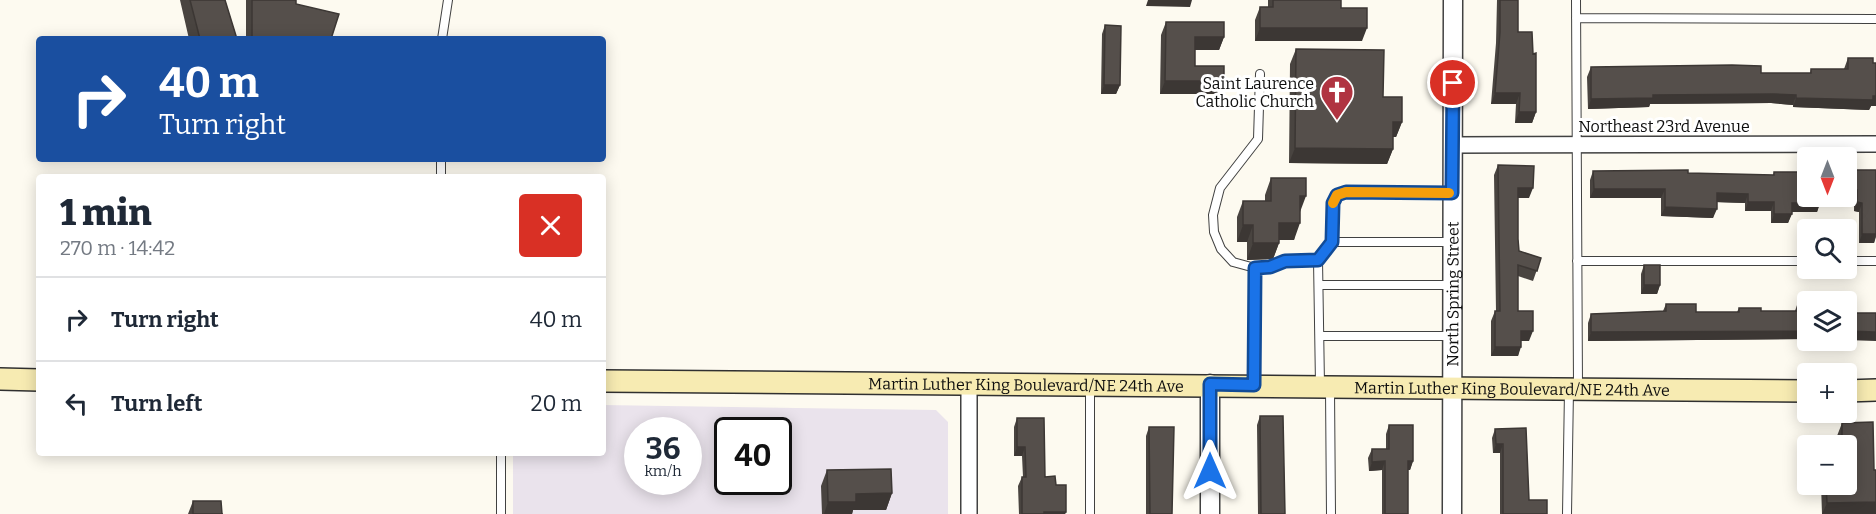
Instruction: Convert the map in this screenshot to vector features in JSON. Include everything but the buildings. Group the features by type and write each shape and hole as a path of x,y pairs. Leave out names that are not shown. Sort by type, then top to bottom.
{"main road":[{"path":"0,379 36,380"},
{"name":"Martin Luther King Boulevard/NE 24th Ave","path":"606,381 1797,390"},
{"path":"1857,391 1876,390"}],"street":[{"name":"North Spring Street","path":"1452,514 1453,0"},
{"name":"Northeast 23rd Avenue","path":"1453,145 1876,144"},
{"path":"969,382 969,514"},
{"path":"1210,384 1210,514"}],"lane":[{"path":"442,36 448,0"},
{"path":"1568,514 1577,261 1576,0"},
{"path":"1576,18 1876,19"},
{"path":"1260,74 1258,139 1220,188 1213,215 1214,232 1221,249 1233,262 1255,268 1270,267 1285,261 1318,260"},
{"path":"1331,514 1325,385 1320,336 1318,260 1332,242 1333,203 1337,195 1346,192 1452,193"},
{"path":"1332,242 1452,242"},
{"path":"1577,261 1797,261"},
{"path":"1857,261 1876,261"},
{"path":"1254,385 1255,268"},
{"path":"1319,285 1452,285"},
{"path":"1320,336 1452,336"},
{"path":"1090,383 1090,514"},
{"path":"501,456 501,514"}],"shaded area":[{"path":"606,405 936,410 948,422 948,514 513,514 513,456 606,456"}],"slow traffic":[{"path":"1333,203 1337,195 1346,192 1449,193"}],"place":[{"name":"Saint Laurence Catholic Church","path":"1337,121"}],"route":[{"path":"1210,471 1210,384 1254,385 1255,268 1270,267 1285,261 1318,260 1332,242 1333,203 1337,195 1346,192 1452,193 1453,83"}]}
